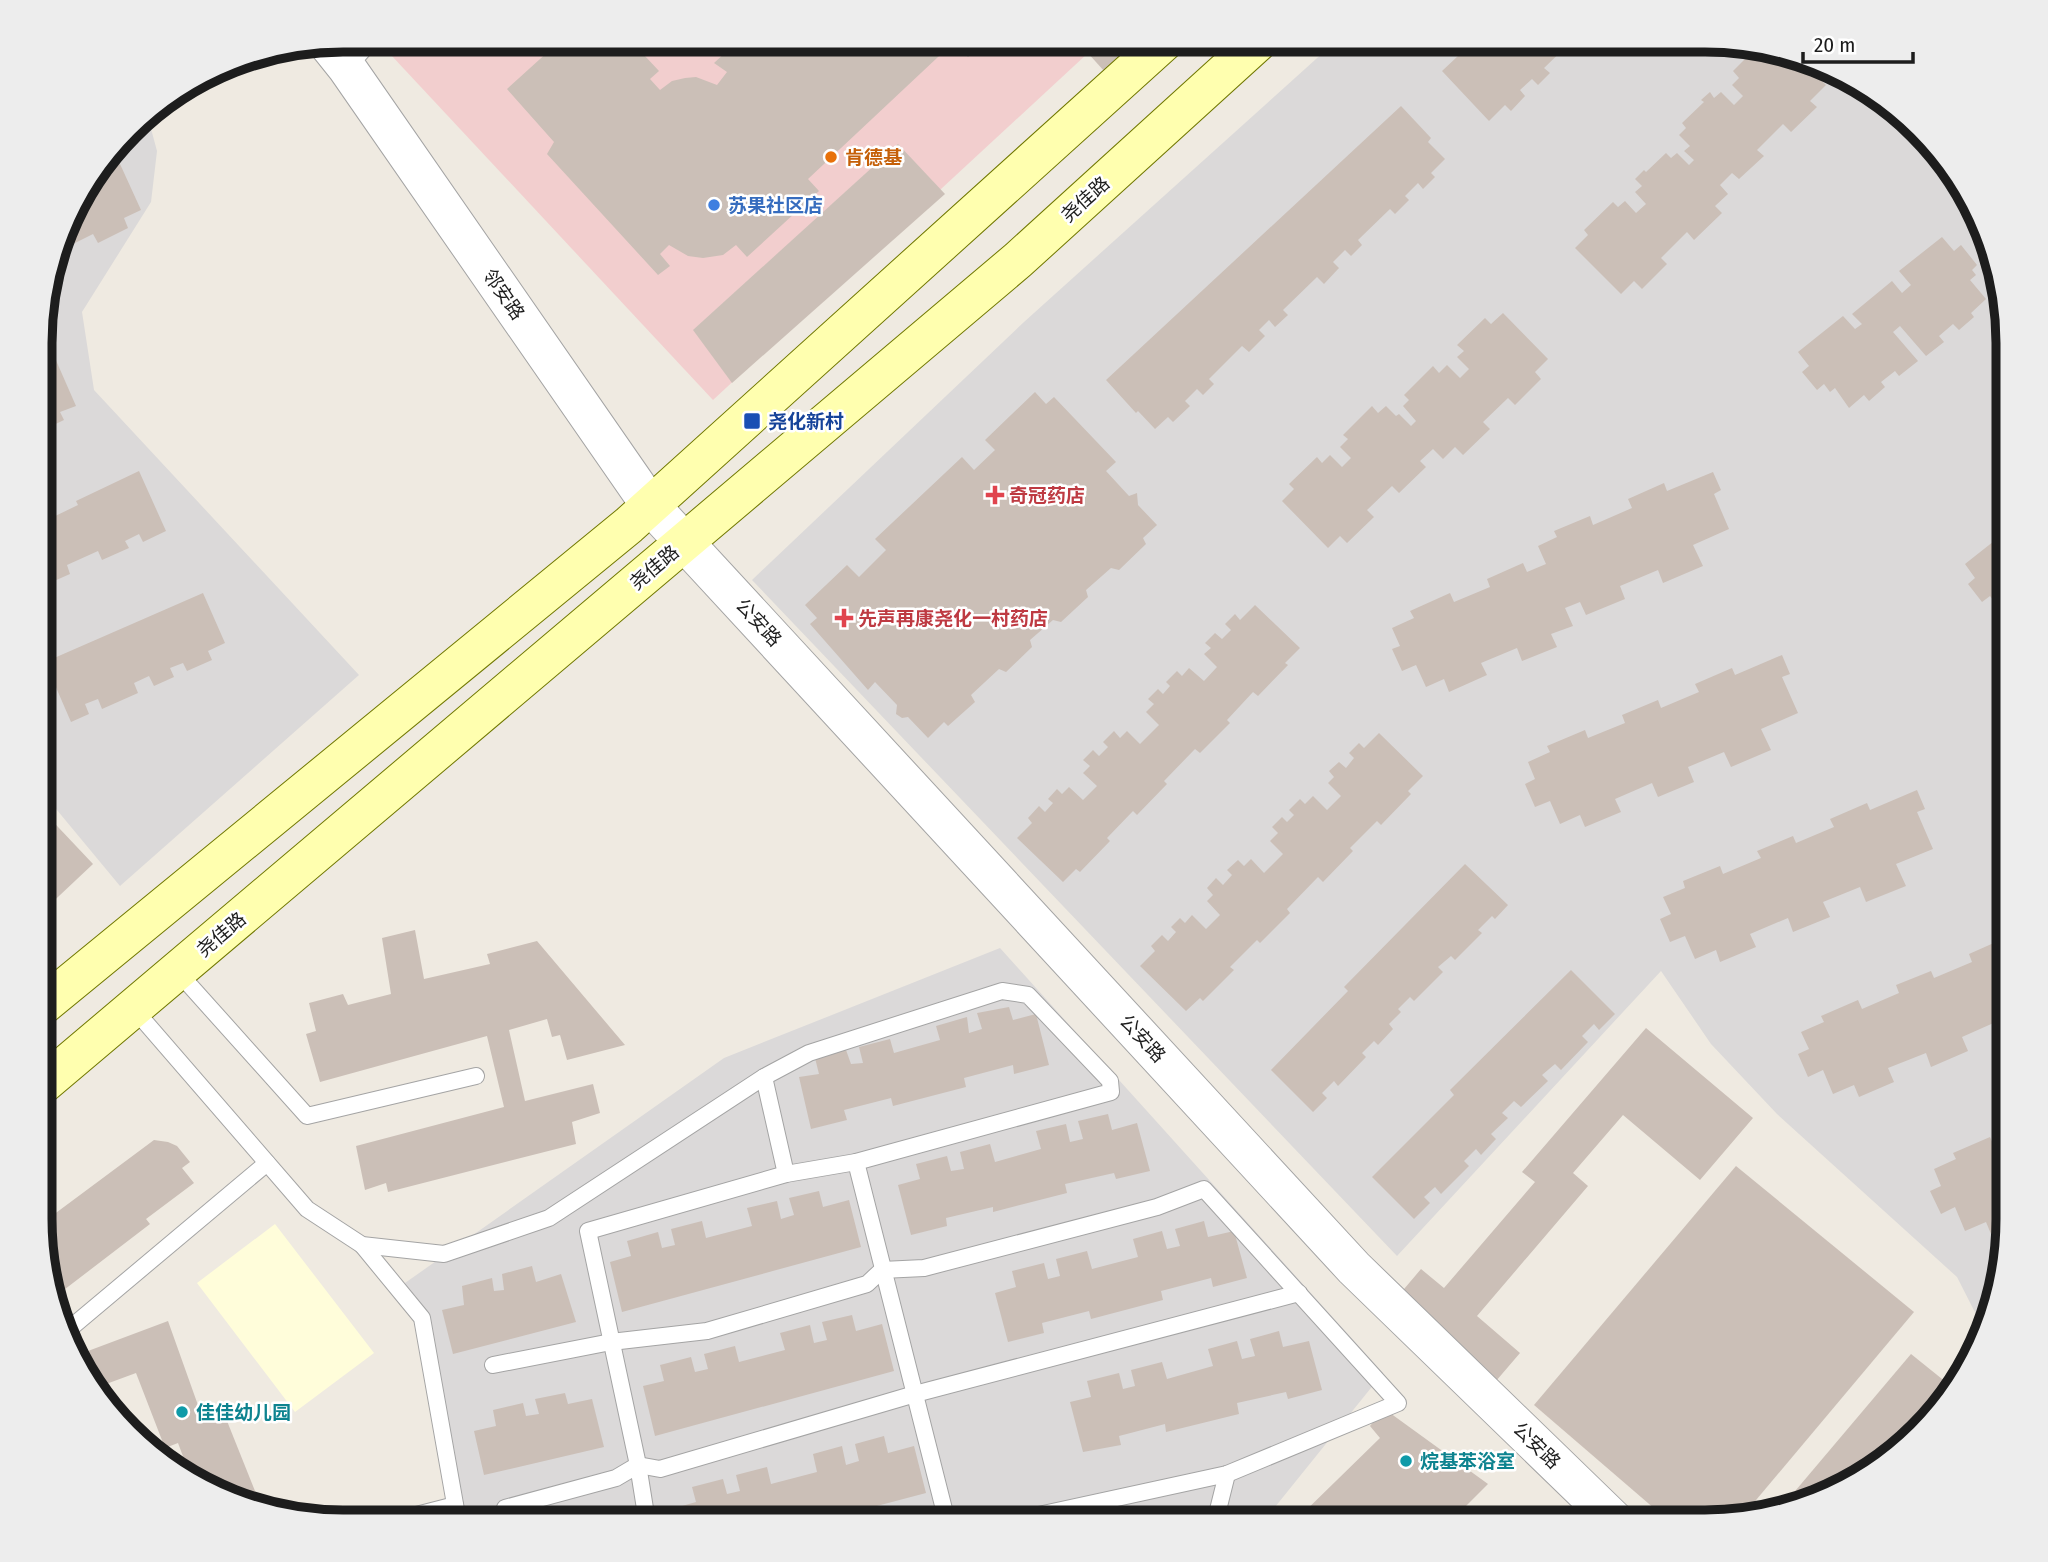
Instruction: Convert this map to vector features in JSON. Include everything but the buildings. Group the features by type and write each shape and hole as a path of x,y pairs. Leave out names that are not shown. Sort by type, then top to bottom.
{"main road":[{"path":"52,998 629,525 1153,52"},
{"name":"尧佳路","path":"52,1077 1018,260 1247,52"}],"street":[{"name":"邻安路","path":"337,56 650,505 684,541"},
{"name":"公安路","path":"684,541 1354,1268 1604,1510"}],"lane":[{"path":"177,971 307,1116 476,1076"},
{"path":"362,1245 444,1254 549,1217 764,1077 809,1053 1002,991 1028,995 1110,1081 1111,1092 856,1161 786,1174 588,1231 646,1510"},
{"path":"133,1008 307,1209 362,1245 422,1318 456,1510"},
{"path":"764,1077 786,1174"},
{"path":"856,1161 944,1510"},
{"path":"74,1325 267,1163"},
{"path":"494,1365 611,1342 707,1331 867,1284 882,1270 924,1268 1157,1207 1204,1189 1398,1403 1227,1474 1062,1510"},
{"path":"505,1508 616,1478 638,1465 660,1469 915,1394 1299,1293"},
{"path":"1218,1510 1227,1474"}],"shaded area":[{"path":"388,52 1089,52 713,400"},
{"path":"1324,52 1704,52 1742,55 1780,62 1833,83 1866,102 1910,138 1946,182 1973,232 1986,268 1995,325 1996,1218 1990,1275 1978,1318 1957,1277 1777,1114 1711,1044 1661,971 1397,1256 752,580 1024,322"},
{"path":"150,127 157,151 151,202 82,312 94,390 359,675 120,886 52,804 52,344 58,287 75,232 102,182 125,152"},
{"path":"1000,948 1383,1373 1273,1510 454,1510 455,1505 405,1283 724,1058"},
{"path":"275,1224 374,1353 295,1412 197,1283"}],"place":[{"name":"肯德基","path":"831,157"},
{"name":"苏果社区店","path":"714,205"},
{"name":"尧化新村","path":"752,421"},
{"name":"奇冠药店","path":"995,495"},
{"name":"先声再康尧化一村药店","path":"844,618"},
{"name":"佳佳幼儿园","path":"182,1412"},
{"name":"烷基苯浴室","path":"1406,1461"}]}
